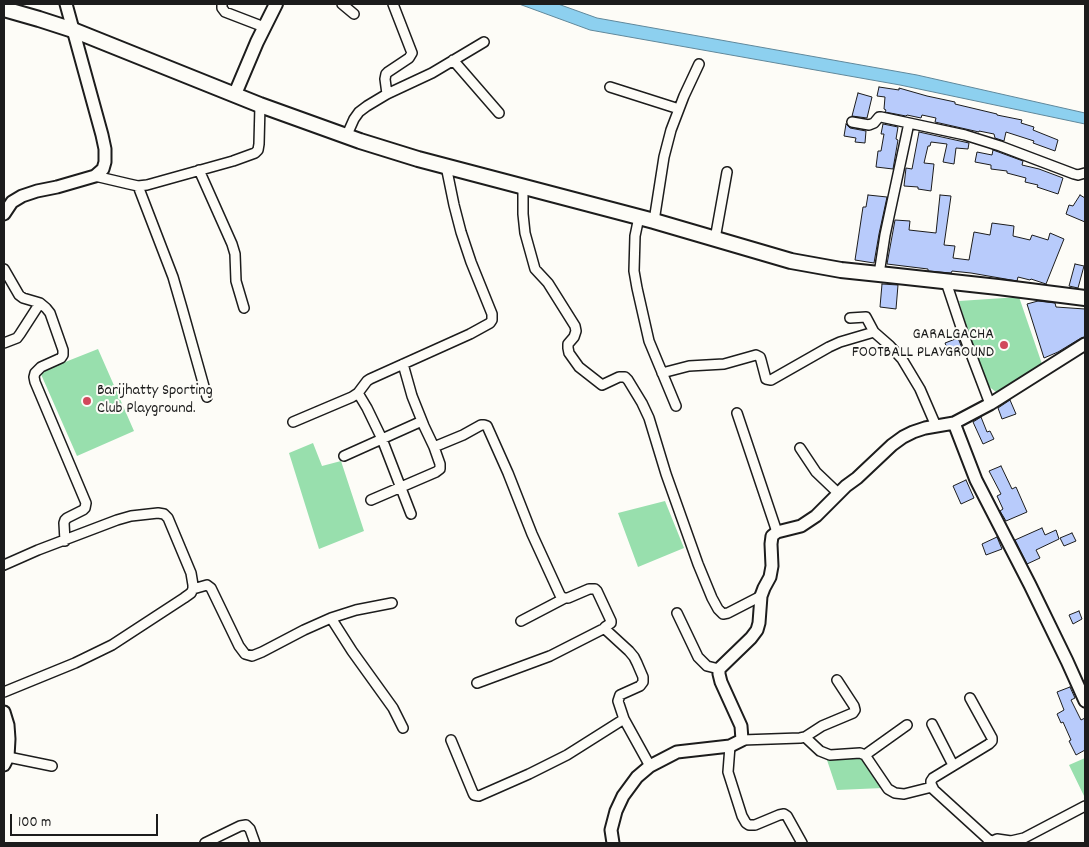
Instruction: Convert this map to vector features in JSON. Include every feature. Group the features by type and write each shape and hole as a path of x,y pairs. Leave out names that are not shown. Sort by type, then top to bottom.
{"main road":[{"path":"235,94 276,4"},
{"path":"4,9 73,30 260,105 346,137 418,159 654,221 791,261 841,270 1085,298"}],"street":[{"path":"5,210 12,202 22,196 96,176 103,169 105,149 66,4"},
{"path":"222,4 225,12 264,27"},
{"path":"342,4 354,14"},
{"path":"387,94 386,74 409,58 412,53 393,4"},
{"path":"346,137 354,119 367,106 387,94 432,73 484,42"},
{"path":"454,60 499,113"},
{"path":"654,221 664,157 671,130 699,64"},
{"path":"610,87 679,109"},
{"path":"96,176 138,186 155,183 255,153 258,150 259,144 260,105"},
{"path":"852,122 869,125 881,117 965,135 1074,174 1085,173"},
{"path":"878,274 909,123"},
{"path":"293,422 358,393 370,379 470,334 492,320 492,314 461,232 446,166"},
{"path":"200,170 234,250 236,281 244,308"},
{"path":"715,239 727,172"},
{"path":"138,186 173,277 207,397"},
{"path":"522,186 525,233 535,269 548,283 575,326 574,337 568,344 569,353 578,367 602,385 619,377 625,377 642,403 649,418 666,474 698,564 718,609 722,614 728,613 761,596"},
{"path":"638,217 634,270 637,288 649,341 676,406"},
{"path":"4,269 19,296 40,303 50,313 64,350 61,358 37,370 35,382 86,503 83,510 65,520 65,540"},
{"path":"946,282 990,404"},
{"path":"4,343 17,338 40,303"},
{"path":"850,318 866,317 874,332 902,359 920,390 936,426"},
{"path":"662,373 689,366 724,364 756,355 761,360 766,379 771,380 829,347 874,332"},
{"path":"742,740 741,726 720,682 719,668 751,638 759,623 761,596 770,577 772,566 770,544 772,536 777,532 801,526 816,516 838,493 903,437 913,432 954,423 990,404 1084,348"},
{"path":"370,500 439,471 441,467 412,396 403,364"},
{"path":"358,393 382,439 411,514"},
{"path":"737,413 777,532"},
{"path":"344,456 422,421"},
{"path":"954,423 976,480 1085,701"},
{"path":"434,447 481,425 487,426 512,480 532,534 558,591 562,598 565,598"},
{"path":"800,448 816,472 838,493"},
{"path":"4,566 38,550 117,520 131,516 158,513 164,514 168,518 191,573 193,589"},
{"path":"4,692 96,653 184,598 193,589 207,585 211,588 239,646 248,656 262,652 331,618 392,603"},
{"path":"477,682 550,656 605,628 611,623 595,589 589,589 572,598 565,598 521,621"},
{"path":"677,613 698,657 707,666 719,668"},
{"path":"331,618 393,708 403,728"},
{"path":"605,628 634,657 643,677 644,682 620,696 618,703 624,719 650,766"},
{"path":"613,843 611,830 616,811 623,796 637,777 650,766 677,752 730,746 742,740 805,737 822,726 853,713 855,710 837,680"},
{"path":"970,698 992,741 930,781 932,787 989,842 997,839 1011,841 1024,838 1085,806"},
{"path":"4,712 8,725 9,739 6,761 52,766"},
{"path":"451,740 474,795 479,796 568,755 624,719"},
{"path":"932,724 953,765"},
{"path":"865,755 907,725"},
{"path":"805,737 820,750 830,755 860,753 865,755 888,789 895,793 904,794 932,787"},
{"path":"730,746 728,772 746,823 754,825 779,814 784,814 802,843"},
{"path":"206,843 240,826 246,825 250,829 255,843"}],"green space":[{"name":"GARALGACHA FOOTBALL PLAYGROUND","path":"1019,297 1042,364 996,392 987,385 970,339 959,301"},
{"name":"Barijhatty Sporting Club Playground.","path":"98,349 134,431 77,456 40,372"},
{"path":"313,443 322,466 341,461 364,531 319,549 289,453"},
{"path":"665,501 684,548 638,567 618,513"},
{"path":"869,748 883,788 837,790 824,751"},
{"path":"1085,758 1085,798 1069,765"}],"water":[{"path":"519,4 558,4 597,18 917,75 1085,113 1085,124 900,85 590,30"}],"building":[{"path":"879,87 899,90 899,88 1022,120 1021,123 1034,127 1033,130 1058,140 1055,151 1033,143 1034,141 1006,132 1004,141 995,138 994,134 935,122 936,118 922,115 921,118 885,112 885,97 877,96"},
{"path":"858,93 872,97 867,118 852,116"},
{"path":"846,124 850,128 866,131 865,143 855,142 856,138 844,136"},
{"path":"883,124 898,127 896,139 898,140 893,169 876,167 878,151 881,151 884,134 881,134"},
{"path":"919,132 969,143 968,149 956,148 954,164 943,162 947,144 931,142 930,146 928,146 924,163 934,164 931,191 918,189 918,187 904,186 906,168 912,169"},
{"path":"993,150 1023,161 1022,165 1063,178 1058,194 1037,187 1038,185 1025,182 1026,178 1007,173 1007,171 991,169 991,165 975,162 977,152 992,155"},
{"path":"868,195 887,197 874,263 855,260 863,207 866,207"},
{"path":"940,195 951,196 944,245 955,246 953,258 969,260 974,232 990,235 992,223 1014,226 1013,236 1030,240 1032,235 1048,240 1050,233 1064,239 1046,284 1018,277 1017,281 971,273 928,271 928,269 887,264 895,220 910,221 909,230 936,233"},
{"path":"1080,195 1085,198 1085,222 1066,214 1069,205 1073,206"},
{"path":"1075,264 1084,266 1078,288 1069,286"},
{"path":"882,284 898,285 896,309 880,307"},
{"path":"1038,301 1055,303 1056,307 1085,309 1085,337 1044,358 1027,304"},
{"path":"958,338 962,348 949,353 945,343"},
{"path":"1010,400 1016,414 1002,419 998,408"},
{"path":"981,417 987,432 990,431 994,439 983,444 973,422"},
{"path":"1001,466 1012,489 1016,487 1027,512 1006,521 1000,511 1003,509 997,496 1001,494 989,471"},
{"path":"966,480 974,498 961,504 953,486"},
{"path":"1042,528 1045,535 1056,530 1059,539 1036,550 1040,558 1027,564 1015,540"},
{"path":"1072,533 1076,541 1064,546 1060,538"},
{"path":"997,537 1002,549 986,555 982,544"},
{"path":"1079,611 1082,619 1073,624 1069,615"},
{"path":"1070,687 1075,698 1071,700 1081,720 1085,718 1085,750 1076,755 1063,722 1061,723 1057,714 1064,710 1057,692"}],"place":[{"name":"GARALGACHA FOOTBALL PLAYGROUND","path":"1004,345"},
{"name":"Barijhatty Sporting Club Playground.","path":"87,401"}]}
